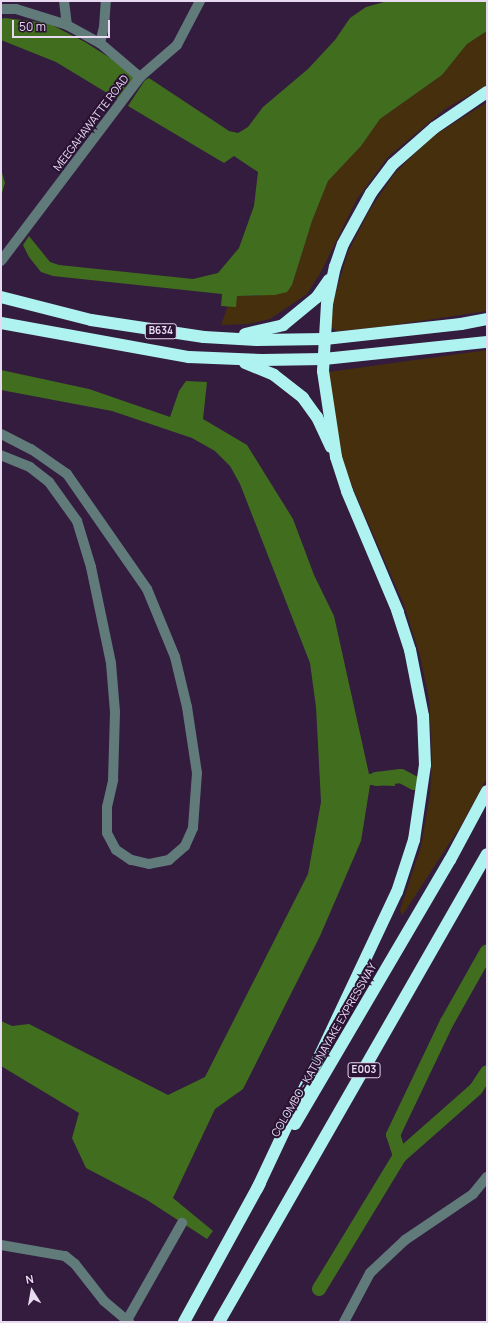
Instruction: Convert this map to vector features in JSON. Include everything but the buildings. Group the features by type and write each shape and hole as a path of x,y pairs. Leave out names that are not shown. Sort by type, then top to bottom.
{"highway":[{"path":"220,338 283,325 318,297 334,267 343,244 371,193 393,164 434,128 487,92"},
{"path":"334,267 327,304 324,371 336,457"},
{"name":"B634","path":"1,297 91,320 220,338 325,339 462,324 487,319"},
{"name":"B634","path":"1,323 182,356 232,359 324,359 487,342"},
{"path":"232,359 274,375 303,398 316,417 336,457 347,491 398,612 410,650 419,689 424,732 425,765 419,817 397,892 257,1189"},
{"name":"COLOMBO - KATUNAYAKE EXPRESSWAY","path":"184,1322 257,1189 450,860 487,791"},
{"name":"E003","path":"220,1322 242,1286 487,854"}],"street":[{"path":"64,1 68,25"},
{"path":"100,43 104,26 106,1"},
{"name":"MEEGAHAWATTE ROAD","path":"1,261 140,77 177,45 200,1"},
{"path":"1,9 16,5 68,25 100,43 140,77"},
{"path":"1,434 32,449 67,474 147,589 172,651 187,707 197,773 193,828 185,846 169,860 149,864 131,860 116,850 107,833 107,807 113,780 115,712 111,663 91,567 77,521 50,482 30,467 1,455"},
{"path":"344,1322 370,1273 405,1240 473,1194 487,1177"},
{"path":"1,1245 65,1256 76,1264 104,1300 127,1321 182,1223"}],"shaded area":[{"path":"388,1 487,1 487,31 467,44 442,75 380,119 361,146 328,181 312,221 292,285 287,292 275,295 237,296 236,307 221,306 222,294 53,276 41,272 29,257 23,245 29,236 50,262 59,265 193,279 218,273 239,248 254,206 258,172 234,156 224,163 128,106 145,80 149,78 229,131 238,133 248,127 263,107 308,69 335,40 350,18 366,7"},
{"path":"5,18 48,23 85,42 140,77 122,102 56,62 1,40 1,19"},
{"path":"487,31 487,85 445,109 388,157 357,199 321,272 307,294 270,319 248,324 221,325 228,305 237,296 257,296 292,285 312,221 328,181 361,146 380,119 442,75 467,44"},
{"path":"487,102 487,311 381,327 337,331 330,327 333,302 348,252 369,211 394,174 429,139"},
{"path":"1,169 5,183 1,196"},
{"path":"487,350 487,778 460,827 402,916 400,910 421,846 430,794 432,757 429,699 420,656 404,605 342,463 328,372"},
{"path":"1,370 89,389 170,417 179,391 186,381 207,382 203,419 247,445 293,519 314,575 334,616 369,774 394,772 395,786 370,785 361,841 320,936 243,1089 215,1109 173,1198 213,1231 207,1239 147,1200 86,1168 72,1138 79,1113 1,1066 1,1021 12,1026 29,1024 168,1095 205,1077 308,874 321,802 316,707 310,663 240,484 230,466 215,451 192,438 112,411 1,390"}],"waterway":[{"path":"376,779 401,776 414,783"},
{"path":"400,1156 393,1135 447,1022 487,951"},
{"path":"319,1289 400,1156 476,1089 487,1072"}]}
